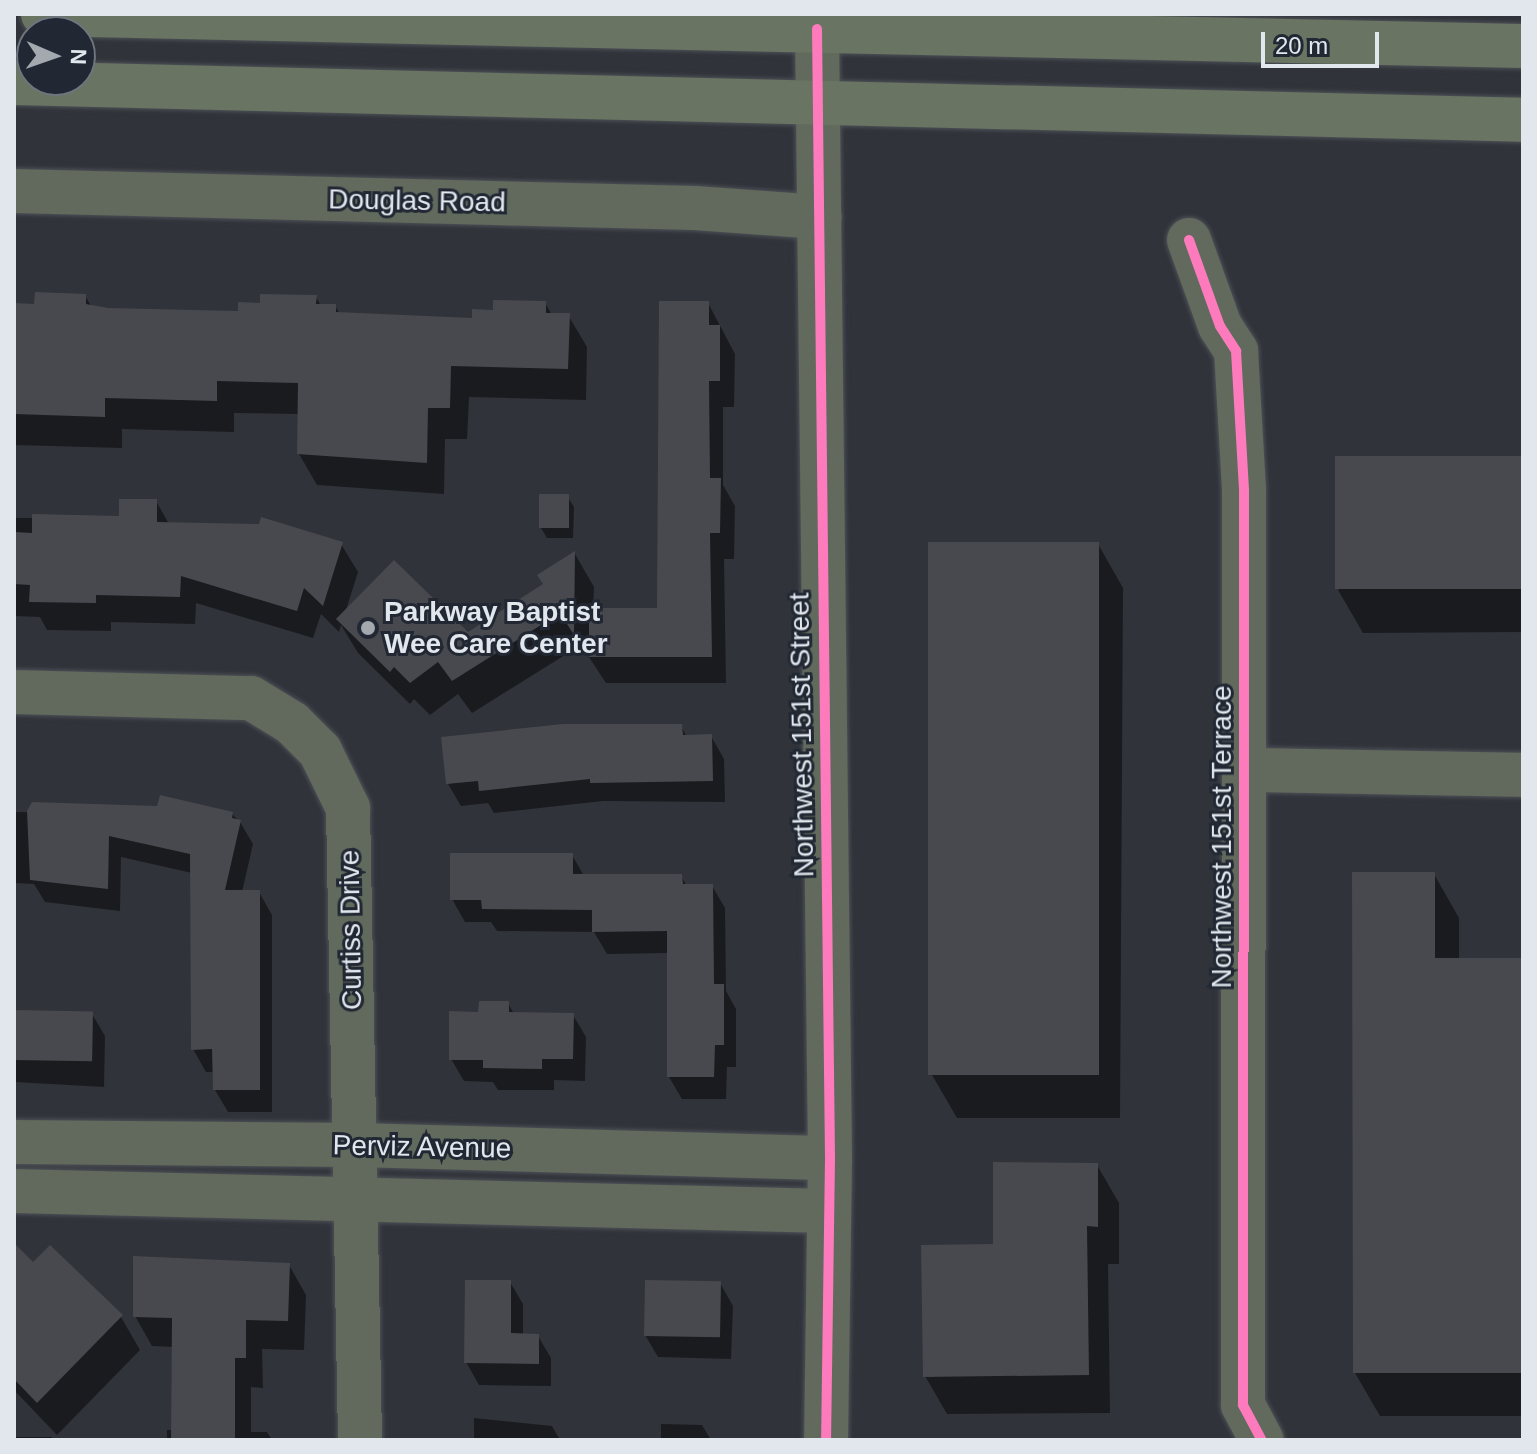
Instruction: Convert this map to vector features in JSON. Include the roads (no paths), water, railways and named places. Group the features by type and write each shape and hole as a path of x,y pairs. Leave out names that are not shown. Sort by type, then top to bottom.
{"main road":[{"path":"43,14 1523,46"},
{"path":"14,83 1523,120"}],"street":[{"name":"Northwest 151st Street","path":"817,29 830,1158 826,1440"},
{"name":"Douglas Road","path":"14,191 695,208 820,217"},
{"name":"Northwest 151st Terrace","path":"1189,240 1220,326 1236,351 1244,490 1248,770 1243,1405 1262,1440"},
{"name":"Curtiss Drive","path":"14,692 251,698 292,723 320,751 348,808 360,1440"},
{"path":"1248,770 1523,775"},
{"name":"Perviz Avenue","path":"14,1142 356,1145 830,1158"},
{"name":"Perviz Avenue","path":"14,1191 829,1211"}],"place":[{"name":"Parkway Baptist Wee Care Center","path":"368,628"}]}
